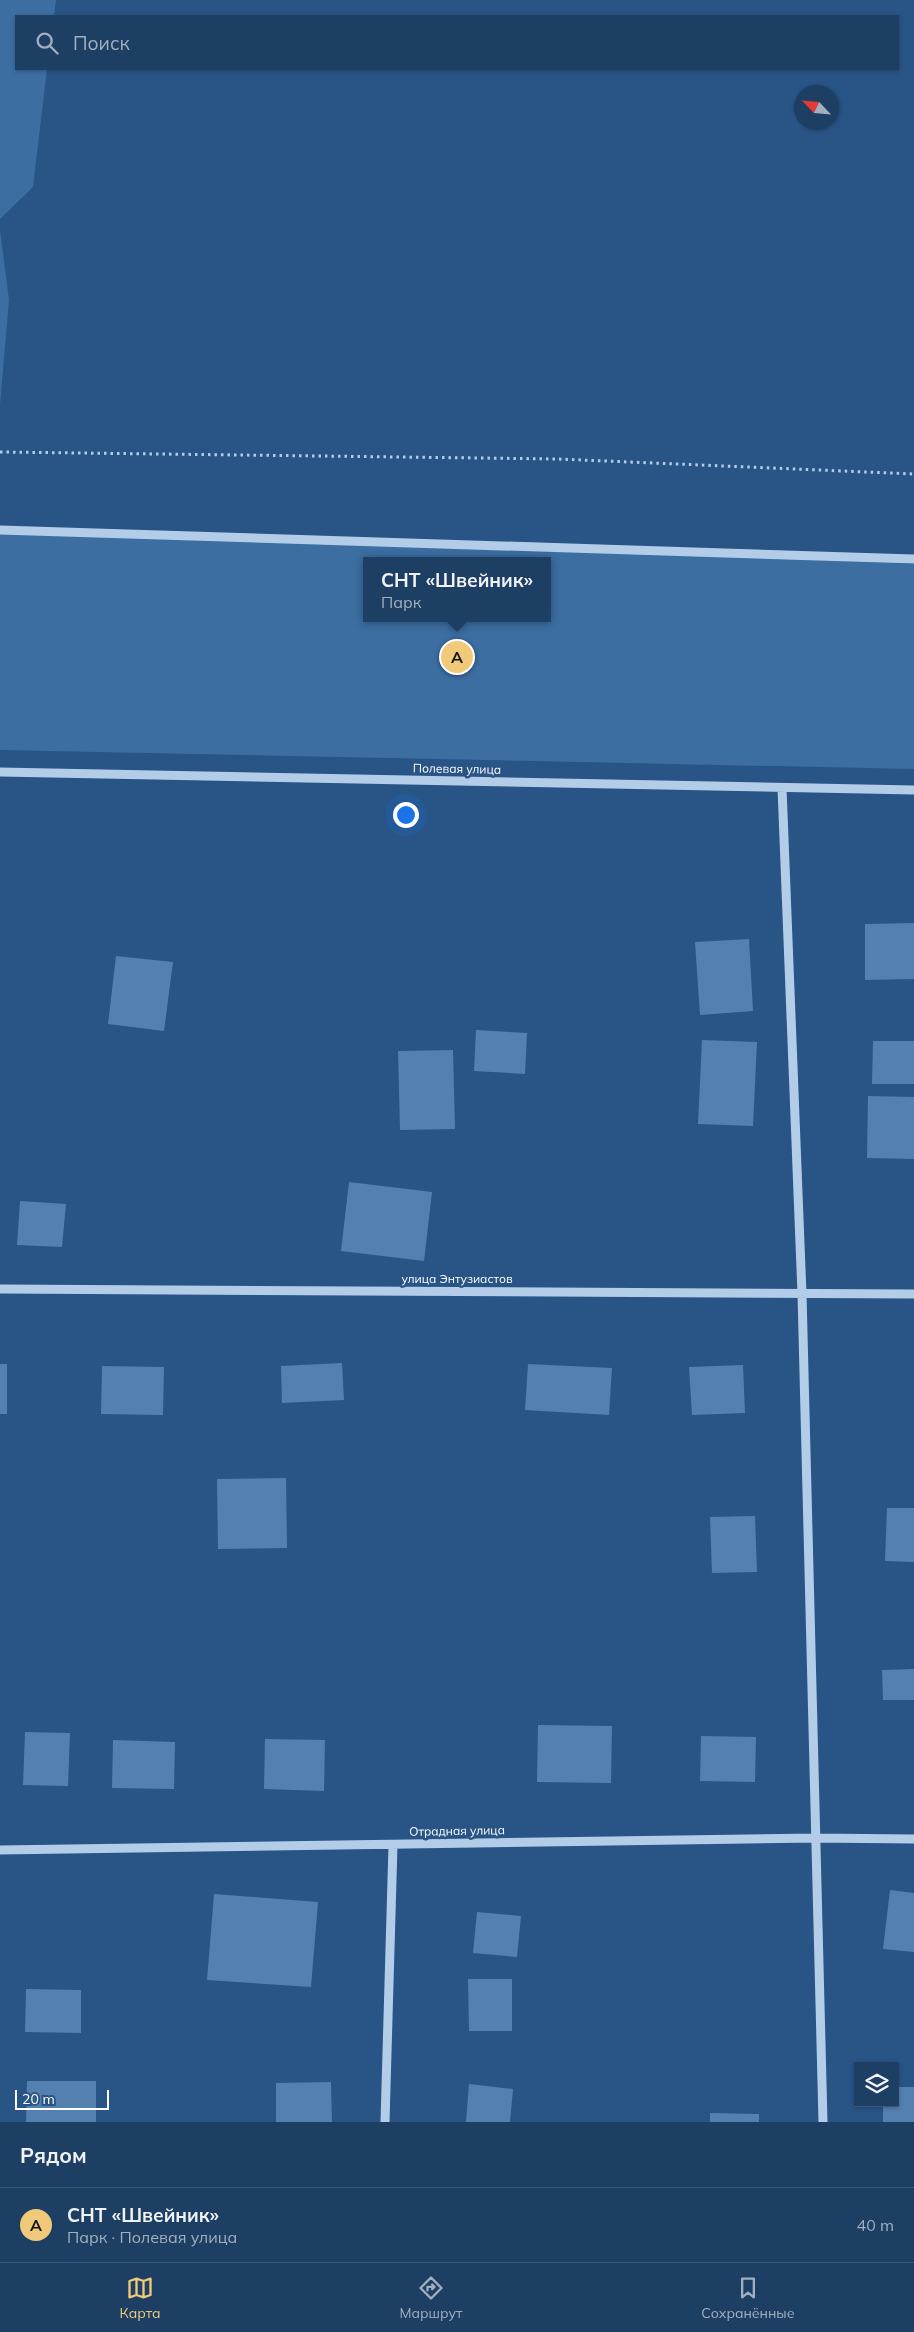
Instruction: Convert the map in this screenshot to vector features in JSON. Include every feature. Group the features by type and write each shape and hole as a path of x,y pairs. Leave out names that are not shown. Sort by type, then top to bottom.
{"street":[{"path":"0,530 914,559"},
{"name":"Полевая улица","path":"0,772 914,790"},
{"path":"782,788 802,1294 823,2122"},
{"name":"улица Энтузиастов","path":"0,1289 914,1294"},
{"name":"Отрадная улица","path":"0,1850 815,1838 914,1839"},
{"path":"385,2122 393,1845"}],"path":[{"path":"0,452 558,459 914,474"}],"shaded area":[{"path":"0,0 56,0 54,15 15,15 15,70 47,70 33,187 0,219"},
{"path":"0,230 9,300 0,405"},
{"path":"0,527 914,564 914,769 0,750"}],"building":[{"path":"914,923 914,979 865,980 865,924"},
{"path":"749,939 753,1011 700,1015 695,942"},
{"path":"116,956 173,962 164,1031 108,1024"},
{"path":"476,1030 527,1033 525,1074 474,1071"},
{"path":"702,1040 757,1042 753,1126 698,1124"},
{"path":"873,1041 914,1041 914,1084 872,1084"},
{"path":"453,1050 455,1129 400,1130 398,1051"},
{"path":"868,1096 914,1097 914,1159 867,1158"},
{"path":"349,1182 432,1192 424,1261 341,1251"},
{"path":"20,1201 66,1204 62,1247 17,1245"},
{"path":"342,1363 344,1400 282,1403 281,1366"},
{"path":"0,1364 7,1364 7,1414 0,1414"},
{"path":"528,1364 612,1368 609,1415 525,1410"},
{"path":"743,1365 745,1413 692,1415 689,1367"},
{"path":"102,1366 164,1367 163,1415 101,1414"},
{"path":"286,1478 287,1548 218,1549 217,1479"},
{"path":"887,1508 914,1508 914,1562 885,1561"},
{"path":"755,1516 757,1572 712,1573 710,1517"},
{"path":"914,1669 914,1700 883,1700 882,1670"},
{"path":"538,1725 612,1726 611,1783 537,1782"},
{"path":"25,1732 70,1733 68,1786 23,1785"},
{"path":"701,1736 756,1737 755,1782 700,1781"},
{"path":"265,1739 325,1740 324,1791 264,1789"},
{"path":"113,1740 175,1742 174,1789 112,1788"},
{"path":"890,1890 914,1893 914,1952 883,1949"},
{"path":"214,1894 318,1902 311,1987 207,1980"},
{"path":"477,1912 521,1916 517,1957 473,1953"},
{"path":"468,1979 512,1979 512,2031 469,2031"},
{"path":"26,1989 81,1990 81,2033 25,2032"},
{"path":"27,2081 96,2081 96,2122 26,2122"},
{"path":"331,2082 332,2122 276,2122 276,2083"},
{"path":"469,2084 513,2089 510,2122 466,2122"},
{"path":"899,2087 914,2087 914,2122 883,2122 883,2107 899,2107"},
{"path":"710,2113 759,2114 759,2122 710,2122"}],"place":[{"name":"СНТ «Швейник»","path":"457,657"}]}
